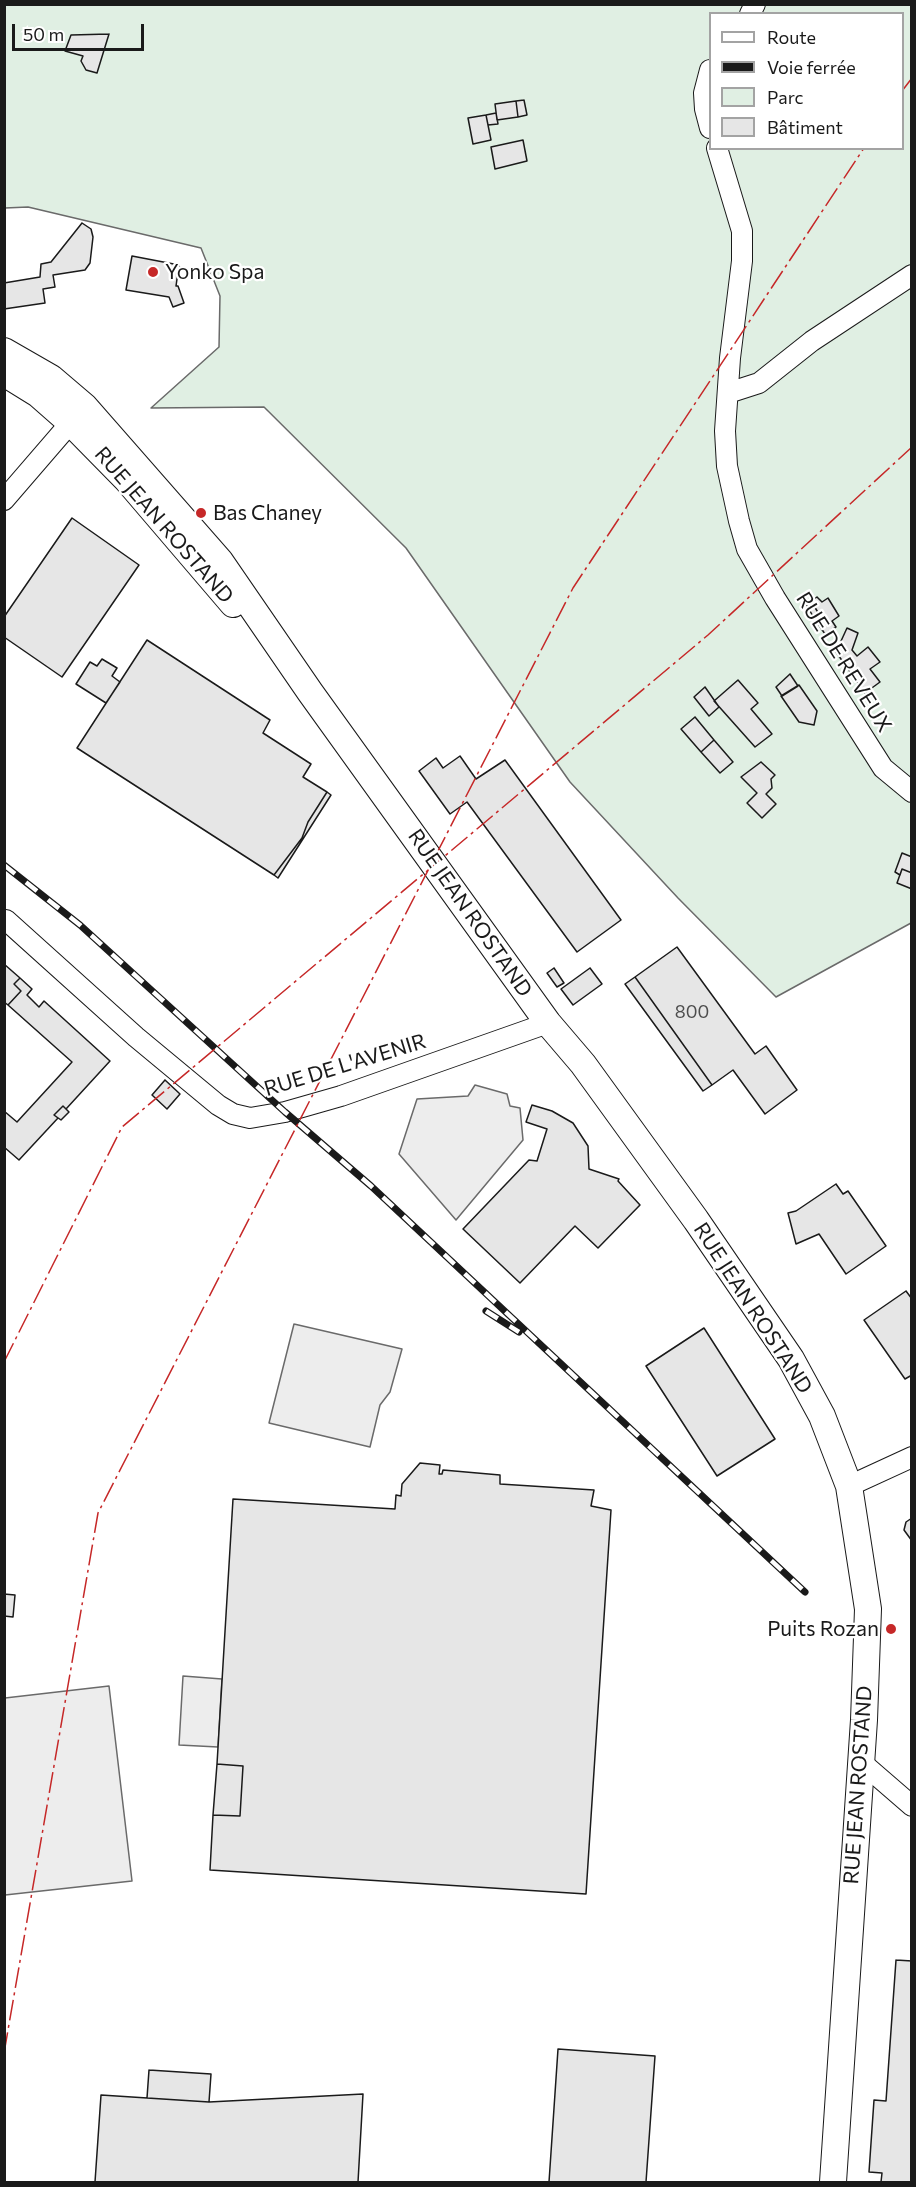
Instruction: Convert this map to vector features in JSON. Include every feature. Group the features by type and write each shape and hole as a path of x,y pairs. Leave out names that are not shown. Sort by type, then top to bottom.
{"main road":[{"name":"RUE JEAN ROSTAND","path":"4,351 51,378 127,480 310,692 548,1023 583,1064 696,1220 791,1359 822,1416 849,1486 868,1609 864,1720 833,2182"},
{"name":"RUE JEAN ROSTAND","path":"4,373 78,415"}],"street":[{"path":"709,77 704,93 709,122"},
{"name":"RUE DE REVEUX","path":"718,150 742,231 742,261 725,431 727,466 747,549 775,598 883,768 912,792"},
{"path":"728,393 744,390 759,383 812,341 912,275"},
{"path":"4,500 78,415"},
{"name":"RUE DE L'AVENIR","path":"6,921 136,1037 218,1105 233,1114 250,1118 285,1112 341,1096 548,1023"},
{"path":"849,1486 912,1457"},
{"path":"860,1761 912,1806"}],"green space":[{"path":"5,5 911,5 911,923 776,997 678,898 570,782 406,548 264,407 151,408 219,347 220,296 201,248 28,207 5,208"}],"shaded area":[{"path":"475,1085 507,1094 510,1106 520,1108 523,1140 456,1220 399,1154 417,1099 468,1096"},
{"path":"294,1324 402,1349 390,1392 380,1405 370,1447 269,1423"},
{"path":"183,1676 222,1679 218,1747 179,1745"},
{"path":"109,1686 132,1881 5,1895 5,1698"}],"building":[{"path":"109,34 97,73 86,70 81,61 83,56 65,51 71,35"},
{"path":"524,100 527,115 518,117 516,101"},
{"path":"516,101 518,117 497,120 495,104"},
{"path":"496,113 498,124 488,125 486,115"},
{"path":"486,115 491,140 473,144 468,118"},
{"path":"523,140 527,161 495,169 491,147"},
{"path":"82,223 91,229 93,237 90,263 85,270 53,275 55,287 43,289 45,303 4,309 4,283 40,277 41,264 51,262"},
{"path":"132,256 179,265 181,271 178,272 176,286 178,286 184,303 173,307 169,297 126,290"},
{"path":"72,518 139,565 62,677 4,637 4,617"},
{"path":"817,597 822,602 828,598 839,616 832,621 836,627 825,634 814,618 819,614 811,601"},
{"path":"811,601 819,614 814,618 806,604"},
{"path":"847,628 858,633 852,650 857,656 868,647 880,662 870,669 880,682 865,693 836,652"},
{"path":"147,640 270,720 263,733 311,764 303,777 327,792 308,822 302,838 274,875 77,748"},
{"path":"102,659 117,668 112,676 120,682 106,703 76,684 90,662 97,666"},
{"path":"790,674 798,686 782,696 776,687"},
{"path":"738,680 758,703 751,709 772,734 755,747 714,701"},
{"path":"799,685 817,711 814,725 799,722 781,696"},
{"path":"705,687 719,707 709,716 694,697"},
{"path":"695,717 714,740 701,752 681,729"},
{"path":"714,740 733,762 720,773 701,752"},
{"path":"460,756 476,779 505,760 621,920 577,952 467,802 450,814 419,771 436,758 443,768"},
{"path":"761,762 775,775 771,779 772,788 766,794 776,804 762,818 747,803 757,793 741,777"},
{"path":"327,792 331,795 278,878 274,875 302,838 308,822"},
{"path":"902,853 912,857 912,873 902,869 900,875 895,872"},
{"path":"902,869 912,873 912,889 897,883"},
{"path":"677,947 755,1054 766,1046 797,1090 765,1114 733,1070 712,1085 635,977"},
{"path":"4,964 20,978 14,984 21,991 8,1005 4,1002"},
{"path":"554,968 564,983 557,987 547,973"},
{"path":"590,968 602,984 573,1005 561,989"},
{"path":"635,977 712,1085 703,1091 625,984"},
{"path":"20,978 32,989 27,995 39,1007 44,1001 110,1061 66,1109 63,1106 54,1115 58,1118 19,1160 4,1147 4,1111 17,1122 72,1062 8,1005 21,991 14,984"},
{"path":"165,1080 180,1094 167,1109 152,1095"},
{"path":"532,1105 552,1111 573,1123 588,1146 589,1169 619,1179 618,1181 640,1205 598,1248 575,1226 520,1283 463,1229 529,1160 537,1161 547,1129 526,1122"},
{"path":"63,1106 69,1112 61,1120 54,1115"},
{"path":"836,1184 843,1194 848,1191 886,1246 846,1274 819,1234 796,1244 788,1213 796,1211"},
{"path":"906,1291 912,1299 912,1375 905,1379 864,1320"},
{"path":"704,1328 775,1439 717,1476 646,1366"},
{"path":"420,1463 440,1465 439,1474 442,1474 443,1470 500,1475 500,1484 594,1490 591,1506 611,1510 586,1894 210,1870 213,1815 240,1816 243,1766 217,1764 233,1499 395,1509 396,1495 401,1496 402,1484"},
{"path":"912,1518 912,1541 904,1530 906,1522"},
{"path":"4,1594 15,1595 13,1617 4,1616"},
{"path":"217,1764 243,1766 240,1816 213,1815"},
{"path":"896,1960 912,1961 912,2182 881,2182 882,2173 869,2172 874,2100 886,2101"},
{"path":"558,2049 655,2056 646,2182 549,2182"},
{"path":"149,2070 211,2074 209,2102 147,2098"},
{"path":"363,2094 358,2182 95,2182 101,2095 209,2102"}],"railway":[{"path":"4,865 80,925 285,1112 371,1186 805,1592"},
{"path":"486,1311 519,1332"}],"power":[{"path":"904,88 912,78"},
{"path":"4,2053 98,1513 573,588 863,150"},
{"path":"4,1362 122,1127 708,635 912,447"}],"place":[{"name":"Yonko Spa","path":"153,272"},
{"name":"Bas Chaney","path":"201,513"},
{"name":"Puits Rozan","path":"891,1629"}]}
